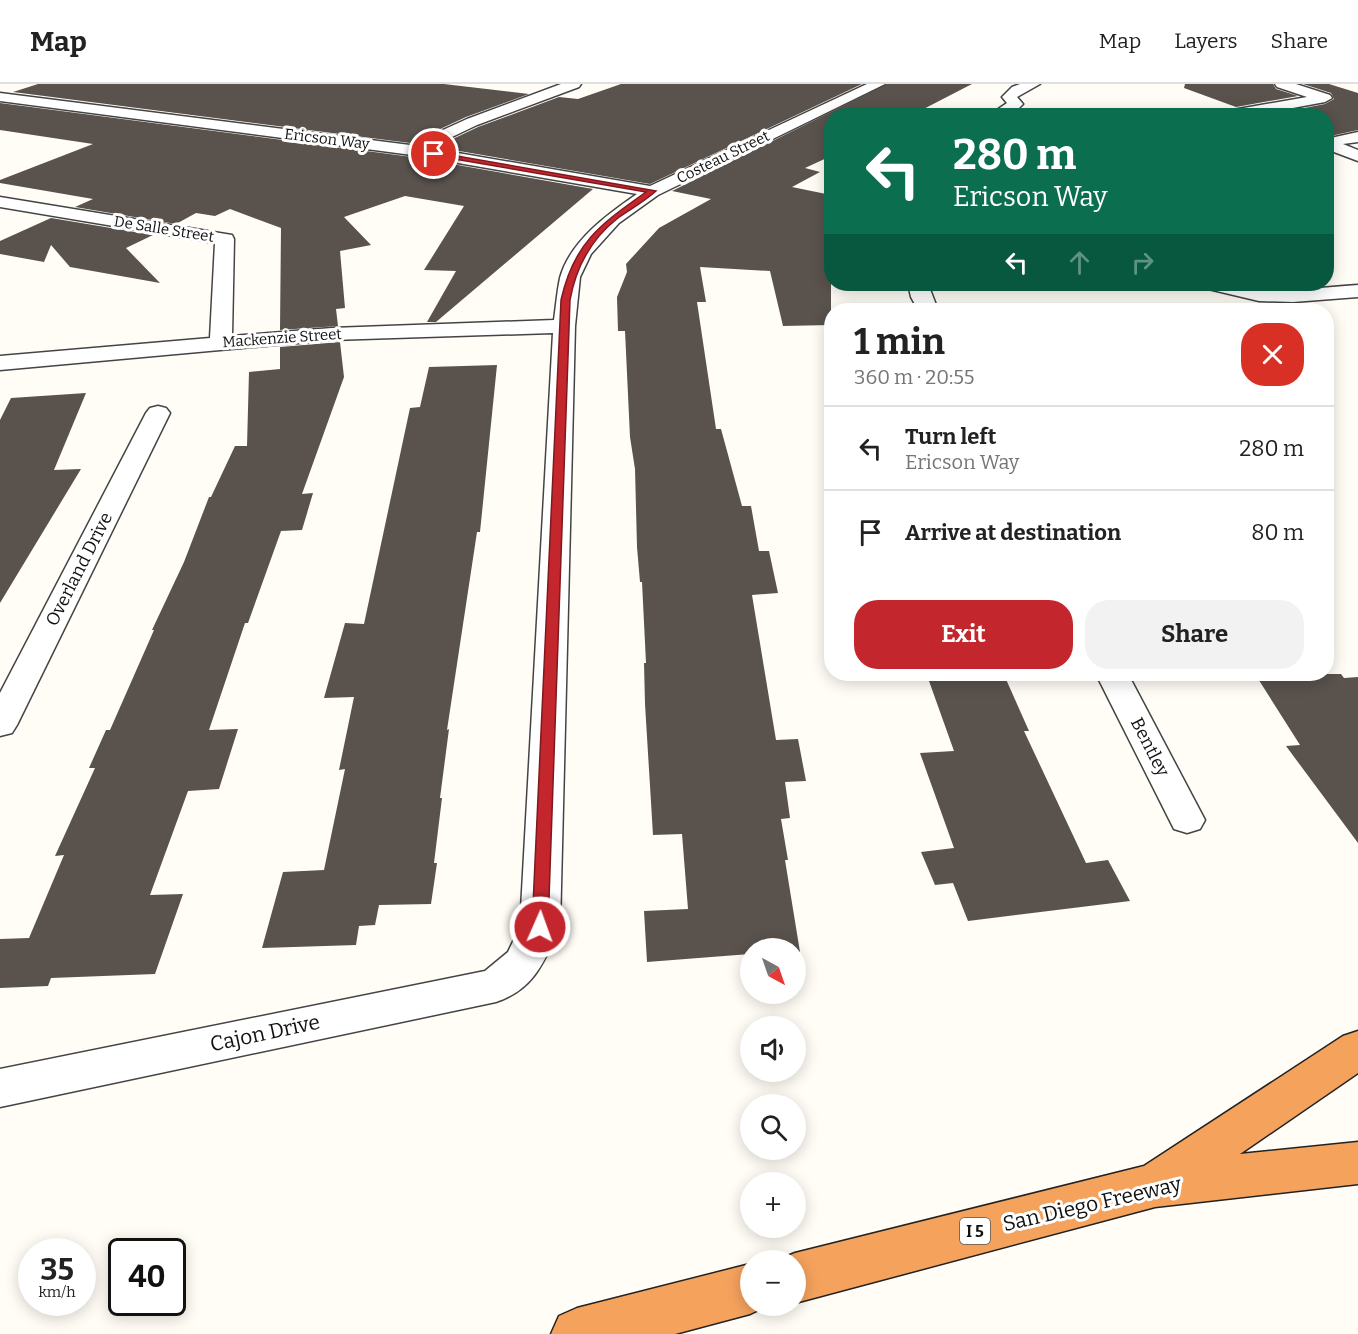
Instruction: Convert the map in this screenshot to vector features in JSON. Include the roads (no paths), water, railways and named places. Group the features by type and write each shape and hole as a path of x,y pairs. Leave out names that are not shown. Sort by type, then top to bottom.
{"highway":[{"path":"1155,1185 1358,1049"},
{"name":"San Diego Freeway","path":"806,1275 1155,1185 1358,1163"},
{"path":"577,1334 740,1292"}],"street":[{"name":"Costeau Street","path":"825,108 878,84"},
{"path":"1009,108 1016,104 1009,97 1017,90 1033,84"},
{"path":"1267,108 1325,98 1282,84"},
{"path":"531,85 567,86"},
{"path":"412,150 472,122 567,86"},
{"name":"Ericson Way","path":"0,97 412,150 652,191"},
{"name":"Costeau Street","path":"523,963 540,927 564,326 570,277 582,252 613,219 652,191 824,109"},
{"path":"799,120 824,125"},
{"path":"1334,142 1358,137"},
{"path":"1334,146 1358,156"},
{"name":"De Salle Street","path":"0,202 225,239 221,343"},
{"path":"1242,291 1259,295 1293,296 1358,291"},
{"name":"Mackenzie Street","path":"0,363 332,334 564,326"},
{"name":"Overland Drive","path":"0,725 158,413"},
{"name":"Bentley","path":"1116,681 1187,820"},
{"name":"Cajon Drive","path":"0,1088 496,985 523,963"}]}
